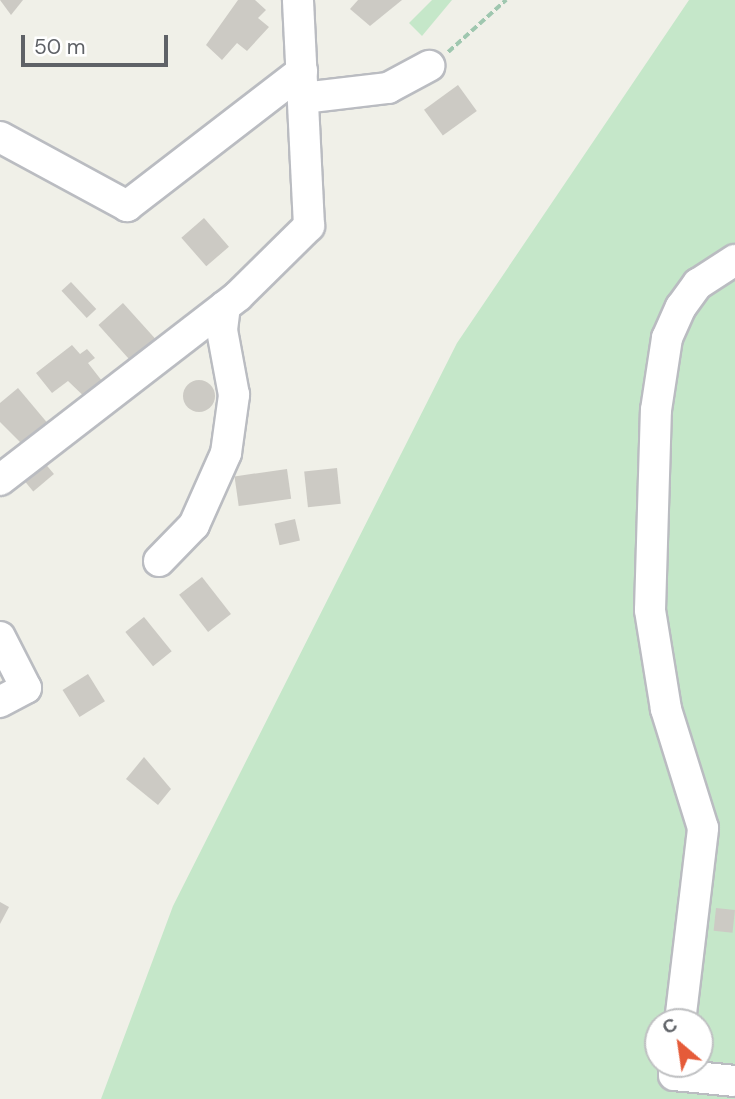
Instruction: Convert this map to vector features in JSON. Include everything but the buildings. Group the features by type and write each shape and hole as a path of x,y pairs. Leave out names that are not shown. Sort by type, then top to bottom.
{"street":[{"path":"0,480 225,306 309,226 299,0"},
{"path":"0,137 127,206 302,84 388,88 429,66"},
{"path":"682,1008 703,828 666,709 650,610 656,410 667,338 681,307 698,284 735,260"},
{"path":"159,561 194,525 226,453 234,395 222,330 225,306"},
{"path":"0,637 26,688 0,702"},
{"path":"704,1078 735,1081"}],"path":[{"path":"429,66 506,0"}],"green space":[{"path":"432,0 452,0 422,36 409,23"},
{"path":"689,0 735,0 735,1099 101,1099 173,906 457,343"}]}
